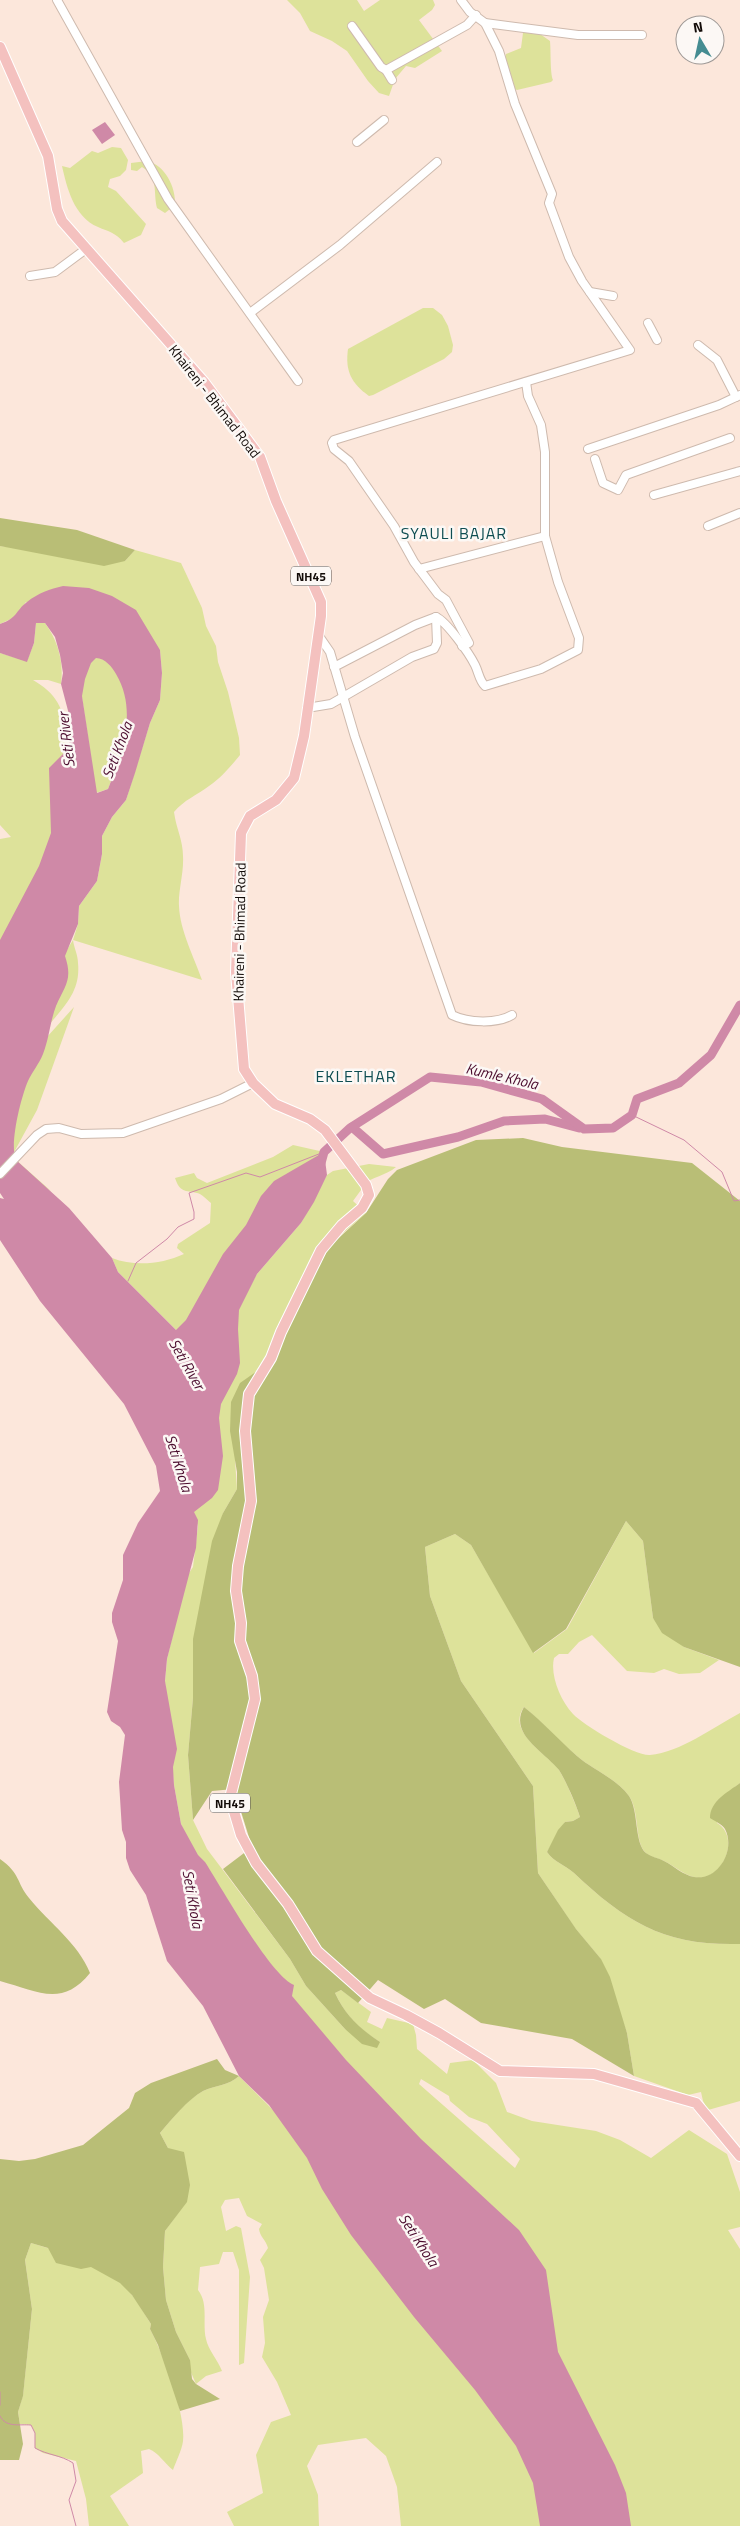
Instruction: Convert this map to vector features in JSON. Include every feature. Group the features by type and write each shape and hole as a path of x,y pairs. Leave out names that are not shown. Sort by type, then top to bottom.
{"main road":[{"name":"Khaireni - Bhimad Road","path":"0,47 48,156 58,213 86,249 204,382 260,457 276,501 320,595 322,612 319,636 304,736 294,778 276,800 250,816 241,833 236,995 244,1069 253,1083 275,1104 317,1123 325,1130 366,1185 369,1195 366,1203 342,1225 321,1250 281,1332 271,1358 249,1394 245,1431 252,1501 238,1566 236,1591 241,1616 240,1641 252,1676 255,1699 230,1798 241,1835 256,1862 288,1904 317,1951 370,1998 431,2028 500,2071 594,2074 696,2103 740,2156"}],"street":[{"path":"57,0 168,198 298,381"},
{"path":"461,0 470,12 485,23 499,50 515,104 552,194 549,203 569,257 590,292 630,350 334,440 332,443 334,449 349,461 394,525 419,569 438,594 446,600 469,643 462,646"},
{"path":"386,70 467,24 476,15"},
{"path":"485,23 578,35 642,35"},
{"path":"352,26 392,80"},
{"path":"357,142 384,120"},
{"path":"250,313 340,245 437,162"},
{"path":"30,276 55,272 86,249"},
{"path":"590,292 613,296"},
{"path":"648,323 657,340"},
{"path":"588,449 720,405 738,396 717,360 698,345"},
{"path":"436,617 440,619 472,659 480,682 485,686 541,670 578,650 579,638 558,582 545,536 545,452 541,425 528,396 526,382"},
{"path":"595,459 603,483 618,490 626,475 730,438"},
{"path":"654,495 740,471"},
{"path":"708,526 740,513"},
{"path":"419,569 545,536"},
{"path":"334,667 414,625 436,617"},
{"path":"307,708 331,704 344,698 404,661 434,649 437,643 436,617"},
{"path":"319,636 330,652 425,942 452,1015 459,1018 494,1021 504,1020 512,1014"},
{"path":"0,1174 37,1135 52,1128 81,1134 124,1133 221,1099 253,1083"}],"green space":[{"path":"287,0 357,0 364,11 380,0 433,0 435,5 432,10 419,20 442,51 415,68 406,66 395,79 389,96 379,93 347,51 332,41 310,31 300,13"},
{"path":"530,31 540,34 550,41 553,80 517,90 513,88 504,61 506,54 521,48 523,33"},
{"path":"112,147 121,148 128,160 126,170 120,176 110,179 108,187 116,191 146,224 141,235 124,243 115,234 90,222 77,209 69,192 62,166 70,168 92,151 98,153"},
{"path":"147,161 153,163 164,172 174,191 175,205 165,213 157,208 151,175 142,167 137,171 131,170 131,163"},
{"path":"423,308 433,308 442,315 448,326 453,345 452,352 444,359 369,396 351,376 347,364 348,349"},
{"path":"0,518 77,530 135,550 125,561 104,566 0,546"},
{"path":"0,546 125,561 135,550 181,563 202,608 206,626 216,646 218,662 228,692 239,738 240,755 218,779 186,801 174,812 183,850 183,869 179,900 180,915 202,980 73,940 78,924 79,906 97,881 102,854 102,836 112,817 126,800 150,723 160,700 162,673 160,650 26,602 15,617 0,624"},
{"path":"69,608 138,657 124,747 108,789 96,793"},
{"path":"36,623 45,623 57,644 62,676 61,684 48,680 33,680 55,698 63,714 66,733 65,744 69,748 58,840 0,954 0,839 11,837 0,825 0,653 27,661 34,643"},
{"path":"73,940 78,960 76,983 64,1007 45,1030 62,958"},
{"path":"74,1007 37,1110 13,1154 16,1160 51,1191 14,1167 0,1064 47,1037"},
{"path":"523,1138 562,1147 692,1163 740,1201 740,1667 684,1647 662,1633 653,1618 643,1541 626,1521 566,1629 533,1653 471,1545 455,1534 425,1547 430,1596 461,1681 533,1786 538,1873 576,1929 601,1959 610,1977 627,2033 634,2076 572,2039 481,2023 445,1999 424,2009 378,1980 358,2003 341,1990 335,1993 354,2021 380,2042 377,2048 362,2044 345,2029 306,1986 290,1959 223,1869 252,1847 234,1789 212,1791 193,1820 188,1755 193,1698 193,1639 212,1541 223,1513 237,1489 237,1472 230,1431 231,1402 240,1383 260,1369 330,1246 366,1213 388,1179 397,1170 476,1140"},
{"path":"293,1145 324,1152 182,1342 176,1330 118,1272 112,1258 130,1263 148,1263 167,1260 184,1254 177,1248 178,1244 210,1223 211,1203 199,1194 181,1189 175,1178 194,1173 197,1178 207,1183 273,1157"},
{"path":"369,1164 396,1167 362,1186 353,1201 366,1213 342,1234 324,1255 308,1286 235,1460 237,1489 223,1513 193,1698 188,1755 193,1820 207,1849 290,1959 306,1986 345,2029 380,2042 359,2027 349,2015 335,1993 341,1990 371,2012 367,2022 382,2029 387,2018 413,2024 417,2049 447,2074 450,2063 473,2060 496,2083 507,2112 532,2121 596,2131 620,2140 651,2158 689,2130 727,2154 740,2192 740,2227 728,2230 740,2249 740,2526 610,2526 261,2012 181,1824 174,1785 165,1682 167,1659 187,1576 193,1567 198,1526 190,1504 189,1352 246,1293 257,1274 301,1223 327,1175 333,1171","holes":["421,2079 449,2096 450,2101 469,2117 487,2124 520,2159 515,2168 419,2084"]},
{"path":"626,1521 643,1541 653,1618 684,1647 719,1660 700,1673 679,1674 664,1669 654,1673 627,1671 592,1635 579,1642 568,1654 559,1654 554,1658 553,1672 557,1687 568,1708 579,1719 633,1751 650,1755 662,1753 685,1744 740,1713 740,1783 717,1801 717,1823 727,1836 728,1844 724,1860 719,1868 705,1877 694,1877 646,1853 640,1842 635,1810 624,1790 577,1756 524,1707 520,1716 520,1725 530,1742 559,1770 571,1793 580,1817 573,1821 565,1822 547,1852 556,1861 630,1918 649,1928 668,1936 690,1941 714,1944 740,1944 740,2101 708,2110 701,2092 688,2095 634,2076 627,2033 600,1958 575,1928 538,1873 533,1786 461,1681 430,1596 425,1547 455,1534 471,1545 534,1653 567,1629"},
{"path":"524,1707 583,1761 624,1790 632,1802 638,1835 642,1848 646,1853 690,1876 703,1877 711,1874 723,1862 728,1846 728,1837 725,1829 710,1818 711,1812 720,1797 740,1783 740,1944 714,1944 690,1941 668,1936 649,1928 630,1918 612,1905 547,1852 558,1830 565,1822 573,1821 580,1817 571,1793 559,1770 524,1734 520,1717"},
{"path":"0,1859 12,1869 29,1898 71,1943 85,1962 90,1973 80,1984 59,1994 48,1994 0,1981"},
{"path":"217,2059 225,2070 239,2076 231,2082 203,2091 191,2099 160,2133 168,2148 184,2152 190,2185 187,2202 165,2231 163,2267 166,2300 176,2332 190,2360 192,2379 196,2384 220,2399 180,2411 158,2345 150,2329 151,2324 132,2295 120,2283 91,2267 81,2269 56,2263 48,2248 31,2243 25,2260 32,2309 23,2396 18,2412 23,2444 19,2460 0,2460 0,2159 19,2161 35,2159 83,2145 129,2108 135,2093 151,2083"},
{"path":"239,2076 288,2125 475,2380 568,2526 401,2526 397,2487 386,2456 366,2438 318,2445 307,2466 318,2495 319,2526 234,2526 227,2512 263,2493 256,2455 271,2422 291,2415 277,2382 262,2357 265,2343 263,2317 269,2300 264,2268 260,2260 268,2248 259,2229 262,2224 247,2216 239,2198 225,2200 221,2207 226,2231 236,2226 241,2228 250,2277 244,2363 239,2365 239,2270 233,2252 223,2252 219,2264 200,2267 198,2290 203,2301 207,2343 222,2371 206,2376 196,2384 190,2370 190,2360 176,2332 166,2300 163,2267 165,2231 186,2202 168,2148 160,2133 191,2099 203,2091 231,2082"},
{"path":"31,2243 66,2254 101,2270 126,2287 138,2302 151,2324 150,2329 173,2384 181,2415 183,2441 173,2470 153,2451 149,2449 141,2451 143,2473 110,2496 129,2526 89,2526 86,2499 76,2461 43,2453 35,2448 35,2433 31,2425 20,2424 18,2412 23,2395 32,2309 25,2260"}],"water":[{"path":"105,122 115,135 102,144 92,130"},
{"path":"63,586 89,588 112,596 136,610 160,650 162,673 160,700 150,723 126,800 112,817 102,836 102,854 97,881 79,906 78,924 65,956 68,971 67,982 54,1012 43,1054 28,1081 19,1109 14,1144 16,1160 69,1208 112,1258 118,1272 176,1330 186,1320 223,1254 246,1225 261,1196 274,1181 324,1152 327,1175 301,1223 257,1274 239,1310 240,1363 237,1374 221,1404 219,1418 223,1456 218,1490 212,1498 194,1512 198,1520 196,1548 167,1659 165,1681 177,1749 173,1767 174,1785 181,1824 198,1855 205,1862 260,1949 284,1978 294,1985 292,1996 346,2060 421,2139 519,2230 546,2270 558,2352 615,2465 626,2493 631,2526 540,2526 533,2483 516,2446 475,2390 414,2317 351,2235 322,2189 307,2158 269,2105 239,2076 203,2006 167,1961 146,1895 130,1870 126,1858 119,1782 125,1735 120,1727 111,1721 107,1712 118,1641 112,1622 112,1613 123,1580 123,1555 138,1523 160,1491 156,1466 124,1404 40,1301 0,1240 0,1198 4,1199 0,1193 0,940 39,866 51,833 49,768 69,748 71,722 61,684 63,673 60,655 55,637 45,623 36,623 34,643 27,662 0,653 0,624 10,619 23,605 35,596","holes":["96,658 108,663 116,674 123,688 127,717 122,747 108,789 97,793 82,696 85,679 91,663"]}],"waterway":[{"name":"Kumle Khola","path":"321,1163 324,1152 350,1128 430,1077 481,1082 542,1099 584,1129 613,1128 632,1115 637,1099 679,1083 711,1055 740,1005"},
{"path":"632,1115 684,1140 722,1172 734,1201 740,1200"},
{"path":"352,1127 383,1154 458,1137 504,1121 545,1119 579,1128"},
{"path":"128,1281 136,1263 167,1239 178,1227 194,1219 189,1193 246,1173 260,1177 324,1152"},
{"path":"0,2392 0,2405"},
{"path":"0,2416 9,2424 31,2425 35,2433 35,2448 73,2463 76,2481 69,2500 76,2526"}],"district":[{"name":"SYAULI BAJAR","path":"454,533"},
{"name":"EKLETHAR","path":"356,1076"}],"water label":[{"name":"Seti River","path":"66,740"},
{"name":"Seti Khola","path":"117,750"},
{"name":"Seti River","path":"187,1364"},
{"name":"Seti Khola","path":"179,1463"},
{"name":"Seti Khola","path":"193,1899"},
{"name":"Seti Khola","path":"419,2240"}]}
